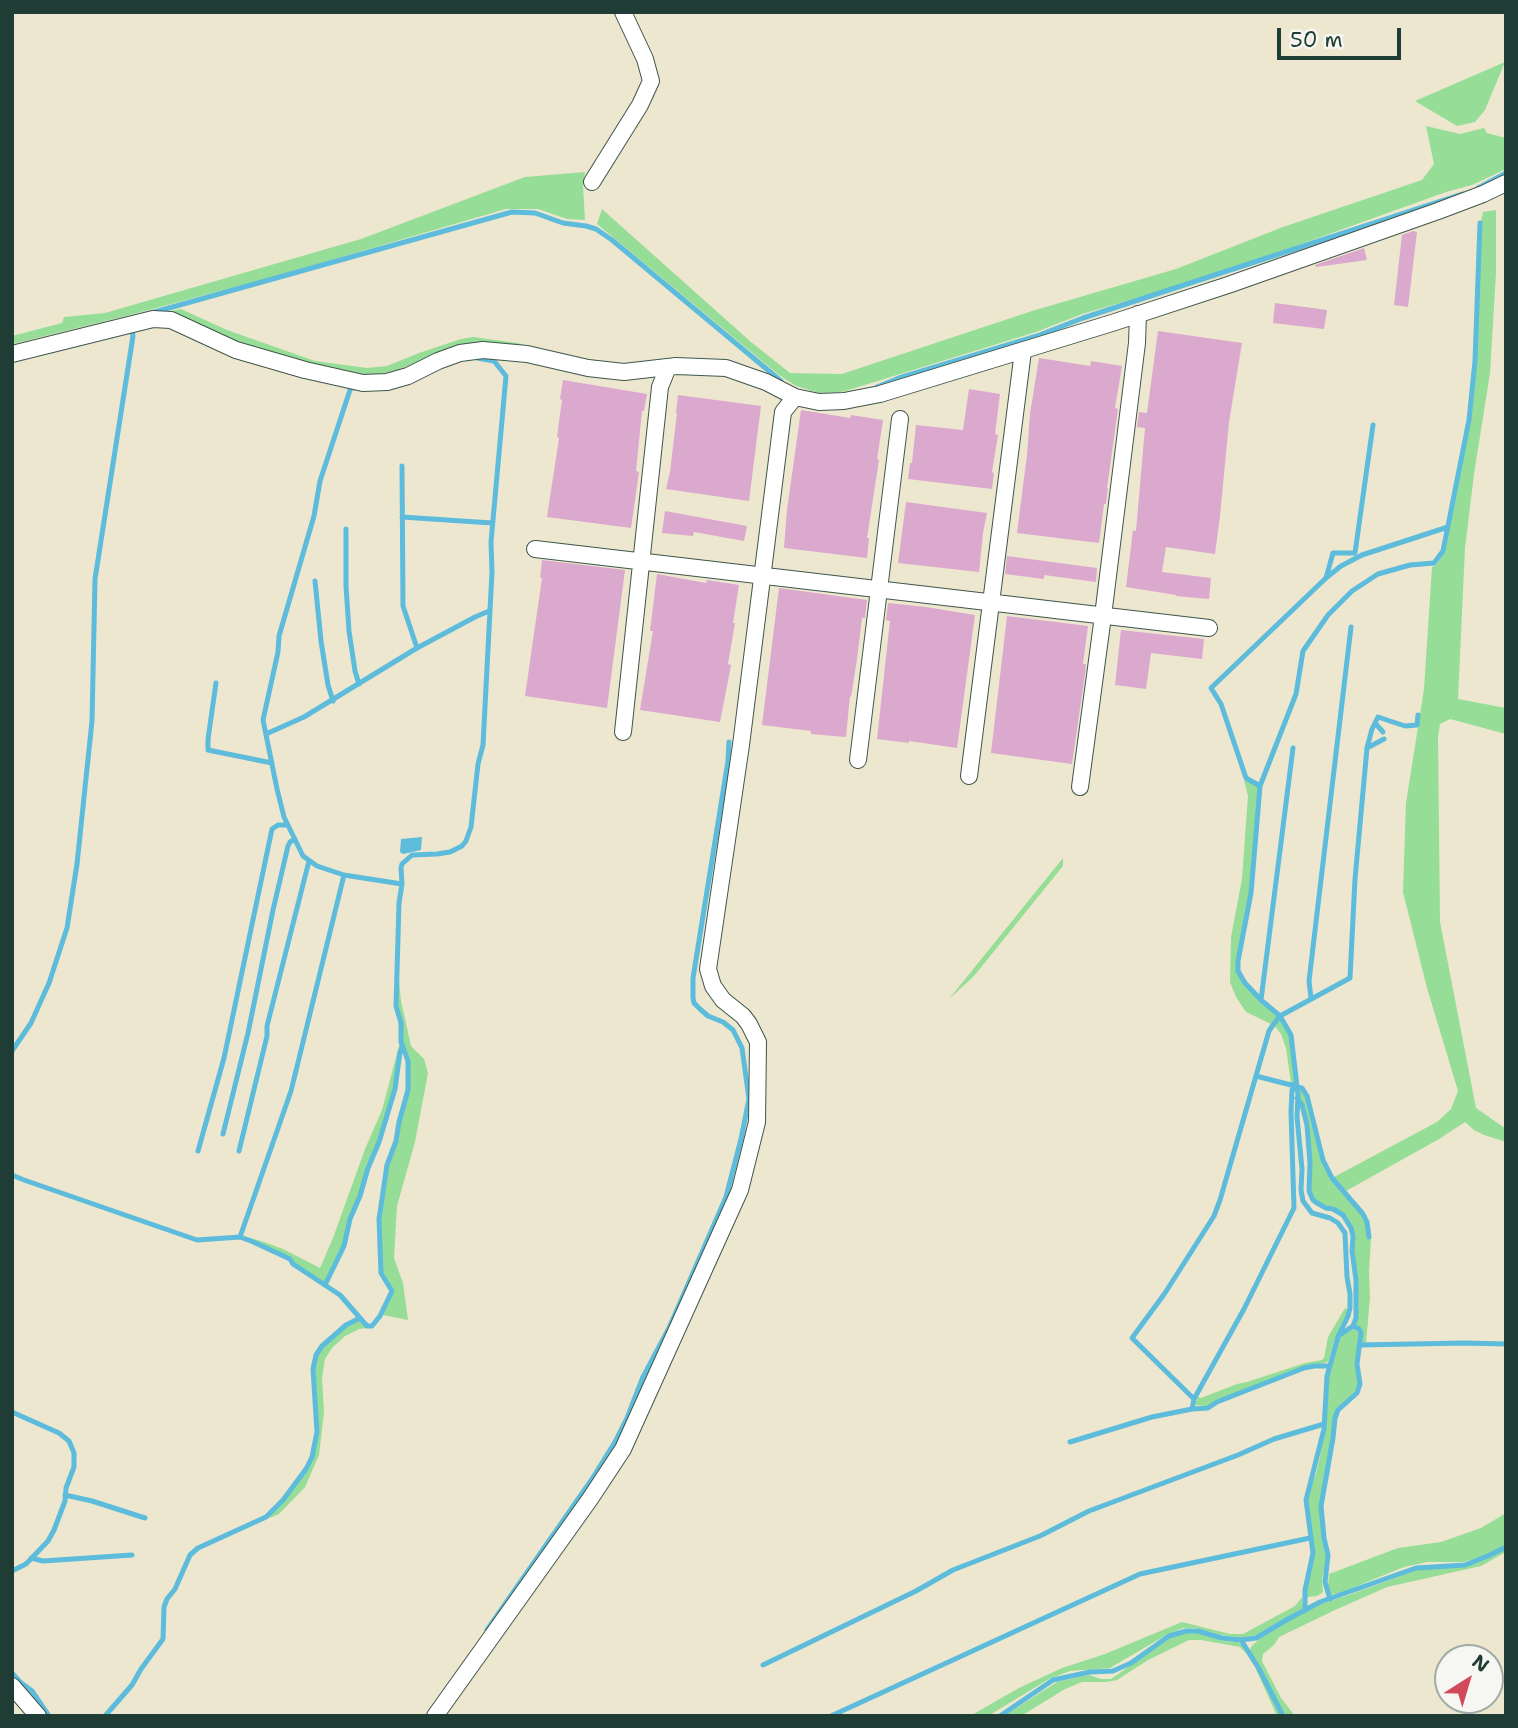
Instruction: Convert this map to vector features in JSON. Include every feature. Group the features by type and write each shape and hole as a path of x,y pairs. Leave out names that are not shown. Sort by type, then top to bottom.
{"street":[{"path":"592,182 640,105 651,81 645,59 623,12"},
{"path":"12,355 153,319 171,320 236,351 363,383 398,379 460,353 482,350 527,354 588,368 624,372 668,367 726,368 766,382 795,397 818,402 844,401 880,394 1023,351 1228,285 1438,211 1506,183"},
{"path":"1080,787 1137,343 1138,314"},
{"path":"969,776 1023,351"},
{"path":"623,732 660,387 668,367"},
{"path":"435,1716 623,1450 740,1190 757,1122 758,1042 743,1016 723,1000 713,986 708,969 741,745 783,412 795,397"},
{"path":"858,760 900,419"},
{"path":"535,549 1209,628"},
{"path":"12,1686 38,1716"}],"green space":[{"path":"1505,62 1485,110 1475,122 1457,126 1415,101"},
{"path":"1426,126 1460,134 1484,128 1487,133 1506,138 1506,169 1472,185 1293,247 1082,314 1036,332 842,392 819,393 796,386 779,375 597,224 602,209 751,342 790,373 842,374 1032,311 1176,269 1283,227 1422,180 1434,164"},
{"path":"585,172 585,220 567,219 538,209 506,209 280,275 12,344 12,336 62,323 64,317 105,313 361,239 525,177"},
{"path":"1496,210 1496,273 1490,373 1465,548 1458,699 1506,708 1506,734 1450,719 1440,724 1438,737 1440,922 1476,1108 1506,1129 1506,1142 1484,1135 1465,1122 1346,1191 1334,1177 1437,1122 1451,1109 1458,1091 1427,988 1403,892 1406,803 1424,689 1432,567 1445,552 1471,420 1477,361 1481,221 1483,212"},
{"path":"181,309 227,330 315,361 367,368 387,366 473,337 529,347 480,345 448,349 398,370 363,376 310,367 244,348 160,313"},
{"path":"1244,780 1258,787 1249,893 1236,962 1237,972 1244,985 1278,1016 1271,1024 1246,1012 1230,982 1231,937 1242,879 1248,796"},
{"path":"1063,858 1063,866 974,976 949,999"},
{"path":"398,969 401,1001 411,1046 424,1059 428,1073 415,1142 397,1206 394,1258 403,1283 408,1320 383,1315 394,1290 383,1272 381,1248 381,1219 389,1166 410,1091 410,1062 403,1042 403,1024 398,1006"},
{"path":"1280,1018 1290,1036 1295,1082 1291,1083 1286,1048 1274,1025"},
{"path":"400,1042 402,1046 394,1088 377,1142 349,1218 343,1246 324,1283 291,1258 243,1236 283,1249 320,1268 382,1110"},
{"path":"1298,1088 1302,1089 1306,1096 1322,1160 1331,1179 1362,1215 1366,1223 1367,1239 1371,1239 1366,1343 1361,1344 1362,1331 1355,1323 1358,1308 1352,1227 1343,1214 1313,1199 1309,1190 1311,1163 1308,1124 1303,1104 1298,1098"},
{"path":"1345,1308 1347,1314 1334,1341 1328,1362 1286,1373 1207,1406 1195,1405 1198,1397 1322,1360 1328,1337"},
{"path":"360,1320 367,1328 345,1336 325,1359 322,1378 324,1412 319,1455 305,1487 279,1514 267,1519 297,1484 313,1457 319,1432 315,1368 317,1355 347,1326"},
{"path":"1353,1329 1359,1334 1355,1364 1358,1384 1355,1392 1336,1410 1320,1505 1326,1557 1323,1592 1307,1597 1315,1552 1308,1500 1326,1429 1329,1376 1339,1339"},
{"path":"1506,1513 1506,1545 1489,1554 1464,1562 1428,1562 1404,1567 1331,1595 1328,1586 1329,1574 1398,1548 1441,1542 1481,1528"},
{"path":"1506,1549 1506,1552 1481,1566 1387,1587 1279,1637 1263,1654 1262,1661 1281,1698 1295,1716 1285,1716 1250,1651 1259,1639 1321,1604 1417,1570 1467,1566"},
{"path":"1302,1597 1303,1608 1256,1635 1242,1638 1196,1628 1183,1628 1110,1668 1070,1671 1049,1679 988,1716 970,1716 1019,1688 1062,1668 1105,1654 1182,1622 1230,1634 1243,1634 1295,1606"},
{"path":"1186,1632 1243,1645 1257,1667 1281,1716 1277,1716 1255,1667 1240,1647 1189,1640 1148,1660 1117,1680 1082,1682 1065,1689 1021,1716 1004,1716 1057,1682 1089,1675 1111,1679 1170,1638"}],"water":[{"path":"422,837 421,850 403,854 400,852 401,839"}],"building":[{"path":"1417,232 1408,307 1394,305 1402,235"},
{"path":"1364,248 1367,260 1315,265"},
{"path":"1275,303 1327,310 1324,329 1273,323"},
{"path":"1158,331 1242,343 1229,422 1215,554 1166,547 1162,572 1211,578 1209,599 1126,587 1133,530 1136,531 1145,428 1137,427 1139,412 1147,413"},
{"path":"1039,358 1090,366 1091,361 1122,366 1099,543 1017,533"},
{"path":"563,380 647,394 642,411 636,471 639,472 631,528 547,517 559,438"},
{"path":"969,389 1000,394 992,489 908,479 916,425 963,430"},
{"path":"678,395 761,406 749,501 666,489"},
{"path":"801,410 883,420 867,538 867,558 784,548"},
{"path":"906,502 987,513 979,572 898,563"},
{"path":"665,511 747,526 744,541 694,532 693,536 662,533"},
{"path":"1007,556 1097,568 1096,582 1044,575 1044,579 1005,574"},
{"path":"542,560 625,570 607,708 525,696 542,578"},
{"path":"657,574 706,583 707,580 739,585 728,664 731,665 720,722 640,710 653,631 650,631"},
{"path":"779,588 867,600 850,696 846,737 762,725"},
{"path":"888,603 975,615 957,748 877,739 890,621 886,620"},
{"path":"1007,616 1088,626 1083,664 1086,664 1085,674 1072,764 991,753"},
{"path":"1121,630 1204,639 1202,659 1151,653 1146,689 1115,685"}],"waterway":[{"path":"1478,188 1506,173"},
{"path":"877,387 1463,194"},
{"path":"151,313 512,212 535,213 563,223 596,229 781,381"},
{"path":"1305,1609 1305,1590 1313,1553 1306,1500 1324,1429 1327,1376 1338,1337 1348,1316 1350,1294 1345,1233 1338,1223 1330,1218 1312,1213 1303,1201 1298,1095 1291,1035 1280,1016 1245,983 1238,971 1251,893 1260,786 1296,694 1303,651 1328,615 1352,591 1378,574 1410,565 1434,563 1443,551 1469,420 1475,361 1480,223"},
{"path":"12,1051 31,1023 49,983 67,928 77,864 92,721 95,579 132,329"},
{"path":"12,1175 197,1240 240,1237 251,1241 290,1259 293,1264 340,1295 367,1326 372,1326 380,1316 392,1291 381,1273 379,1219 387,1165 396,1141 408,1090 408,1061 401,1042 401,1023 396,1006 401,868 412,855 450,852 466,841 471,827 478,764 483,745 492,572 491,542 506,376 494,361 477,358"},
{"path":"354,388 351,387 320,481 314,516 279,636 263,720 284,817 303,856 317,866 344,875 402,884"},
{"path":"1260,786 1246,778 1221,704 1211,688 1326,578 1333,553 1355,553 1373,425"},
{"path":"402,466 403,606 417,648"},
{"path":"402,517 492,523"},
{"path":"1326,578 1362,555 1448,527"},
{"path":"346,529 349,631 359,684"},
{"path":"315,581 321,641 333,701"},
{"path":"266,734 304,717 417,648 489,611"},
{"path":"1311,999 1309,981 1351,627"},
{"path":"216,683 208,750 272,763"},
{"path":"1194,1399 1132,1338 1165,1293 1214,1216 1269,1031 1280,1016 1350,978 1355,879 1367,748 1378,717 1405,726 1417,725 1418,715"},
{"path":"1375,723 1383,732"},
{"path":"1367,748 1384,739"},
{"path":"487,1630 615,1442 643,1377 669,1328 726,1197 749,1099 742,1048 733,1030 708,1016 694,1003 693,978 729,742"},
{"path":"1261,1000 1293,748"},
{"path":"198,1151 224,1058 272,829 278,825 288,825"},
{"path":"223,1134 248,1033 288,846 295,839"},
{"path":"239,1151 267,1036 267,1026 309,861"},
{"path":"240,1237 291,1091 344,875"},
{"path":"325,1285 344,1246 350,1219 379,1142 395,1089 403,1046"},
{"path":"1256,1076 1296,1084"},
{"path":"1192,1409 1194,1399 1244,1309 1294,1208 1291,1112 1292,1090 1297,1087 1302,1088 1307,1096 1323,1160 1332,1178 1363,1214 1369,1237"},
{"path":"1297,1098 1302,1105 1307,1125 1309,1191 1317,1203 1343,1215 1353,1236 1356,1318 1353,1326 1340,1335"},
{"path":"105,1716 132,1685 163,1639 164,1607 190,1555 198,1548 266,1517 283,1500 306,1469 312,1457 317,1432 313,1369 316,1355 322,1346 346,1325 360,1318"},
{"path":"1330,1599 1325,1582 1328,1555 1321,1506 1335,1418 1338,1410 1357,1393 1360,1384 1357,1364 1361,1333 1353,1326"},
{"path":"1359,1345 1506,1344"},
{"path":"1070,1442 1152,1417 1208,1408 1304,1368 1330,1366"},
{"path":"12,1412 59,1433 69,1441 74,1453 74,1467 54,1530 48,1541 26,1564 12,1571"},
{"path":"763,1665 916,1591 953,1570 1040,1536 1089,1511 1274,1439 1324,1424"},
{"path":"65,1495 145,1518"},
{"path":"831,1716 1140,1574 1310,1538"},
{"path":"1000,1716 1053,1680 1090,1672 1113,1671 1131,1663 1169,1636 1198,1631 1222,1638 1256,1638 1320,1602 1416,1568 1465,1565 1506,1547"},
{"path":"31,1558 43,1561 132,1555"},
{"path":"1241,1640 1283,1716"},
{"path":"12,1673 20,1682"},
{"path":"18,1684 20,1682 32,1691 49,1716"}]}
